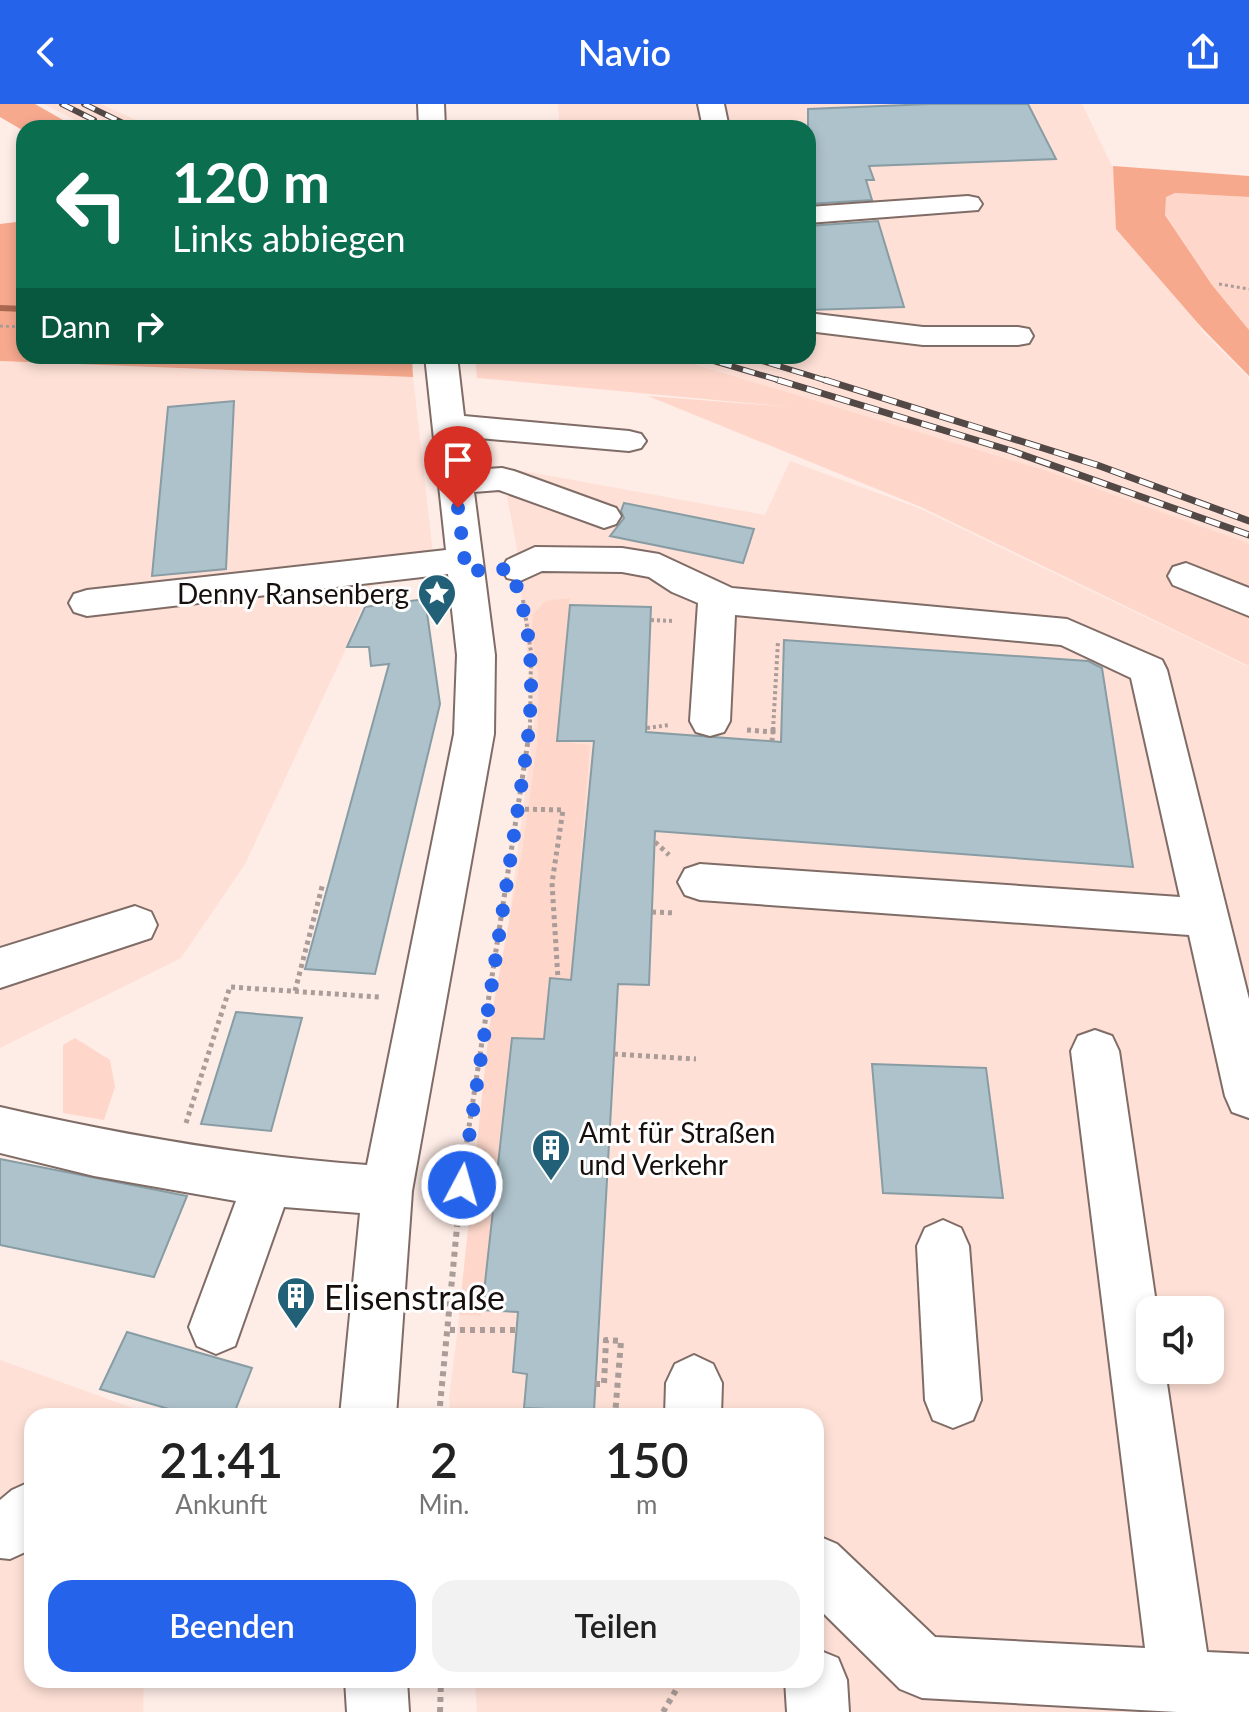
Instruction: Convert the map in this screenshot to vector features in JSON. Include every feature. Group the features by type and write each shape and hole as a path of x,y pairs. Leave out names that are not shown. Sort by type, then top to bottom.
{"street":[{"path":"816,214 968,204"},
{"path":"816,323 923,336 1018,336"},
{"path":"369,1408 387,1191 474,734 476,655 442,364"},
{"path":"448,425 629,441"},
{"path":"454,482 502,479 604,516"},
{"path":"87,603 465,565 515,569 542,585 701,590 780,606 843,628 1046,644 1067,632 1148,670 1249,1096"},
{"path":"1186,576 1249,603"},
{"path":"701,590 710,721"},
{"path":"700,882 1207,918"},
{"path":"0,968 135,925"},
{"path":"408,1074 442,1027"},
{"path":"1095,1051 1180,1681"},
{"path":"0,1130 94,1152 268,1182 387,1191"},
{"path":"216,1327 268,1182"},
{"path":"943,1246 953,1400"},
{"path":"0,1529 10,1530 24,1517"},
{"path":"824,1573 922,1667 1249,1685"},
{"path":"376,1688 378,1712"},
{"path":"816,1688 818,1712"}],"path":[{"path":"1219,284 1249,289"},
{"path":"440,1408 450,1330 464,1156 531,721 531,652 515,569"},
{"path":"773,732 780,606"},
{"path":"517,809 563,810 552,883 558,979"},
{"path":"295,991 323,883"},
{"path":"201,1094 196,1094 230,987 379,997"},
{"path":"614,1054 696,1059"},
{"path":"450,1330 517,1330"},
{"path":"595,1384 604,1384 606,1340 621,1341 616,1408"},
{"path":"440,1712 441,1688"},
{"path":"663,1712 677,1688"}],"shaded area":[{"path":"0,104 35,104 63,120 16,120 16,126 0,117"},
{"path":"44,104 101,104 136,120 75,120"},
{"path":"558,104 1082,104 1112,166 1202,331 1249,378 1249,544 856,414 694,364 816,364 816,120 559,120"},
{"path":"1113,166 1249,176 1249,197 1175,193 1166,197 1165,215 1212,285 1249,330 1249,376 1203,329 1116,229"},
{"path":"1175,193 1249,197 1249,330 1212,285 1165,214 1165,197"},
{"path":"16,222 16,362 0,361 0,224"},
{"path":"0,361 413,377 435,572 371,584 343,655 245,864 181,958 0,1048"},
{"path":"77,364 412,364 413,377"},
{"path":"476,364 694,364 1047,471 1242,541 1249,544 1249,666 921,507 648,396 791,407 477,378"},
{"path":"790,461 921,509 1249,667 1249,1712 477,1712 476,1688 824,1688 824,1408 450,1408 534,720 516,543 501,467 765,515"},
{"path":"570,598 556,741 590,745 571,979 549,979 544,1039 511,1038 481,1316 459,1315 489,1029 522,852 537,744 539,682 532,636 533,614 546,601"},
{"path":"75,1038 110,1060 115,1087 104,1120 63,1113 63,1045"},
{"path":"0,1360 133,1408 24,1408 24,1688 144,1688 143,1712 0,1712"}],"building":[{"path":"1028,104 1056,159 869,166 874,180 866,180 872,200 816,204 816,120 808,120 808,109"},
{"path":"878,221 904,307 816,310 816,225"},
{"path":"234,401 226,569 152,576 168,407"},
{"path":"624,503 754,529 743,563 610,536 624,518 621,511"},
{"path":"425,599 440,704 375,974 305,969 389,664 371,666 369,647 347,647 365,607"},
{"path":"570,605 651,607 646,732 781,742 784,640 1088,661 1102,668 1133,867 655,831 649,985 618,984 594,1408 524,1408 527,1374 513,1372 518,1312 482,1310 512,1038 544,1039 550,978 571,980 594,741 557,741"},
{"path":"236,1012 302,1018 271,1131 201,1124"},
{"path":"872,1064 986,1068 1003,1198 883,1193"},
{"path":"0,1159 187,1196 154,1277 0,1245"},
{"path":"127,1332 252,1368 236,1408 165,1408 100,1389"}],"waterway":[{"path":"0,308 16,309"}],"railway":[{"path":"62,104 94,120"},
{"path":"84,104 117,120"},
{"path":"724,364 785,382"},
{"path":"772,364 831,382"},
{"path":"778,380 1012,451 1249,535"},
{"path":"825,380 1097,465 1249,521"}],"place":[{"name":"Denny Ransenberg","path":"437,627"},
{"name":"Amt für Straßen und Verkehr","path":"551,1182"},
{"name":"Elisenstraße","path":"296,1330"}],"route":[{"path":"458,508 466,571 510,569 522,598 531,652 531,721 462,1185"}]}
